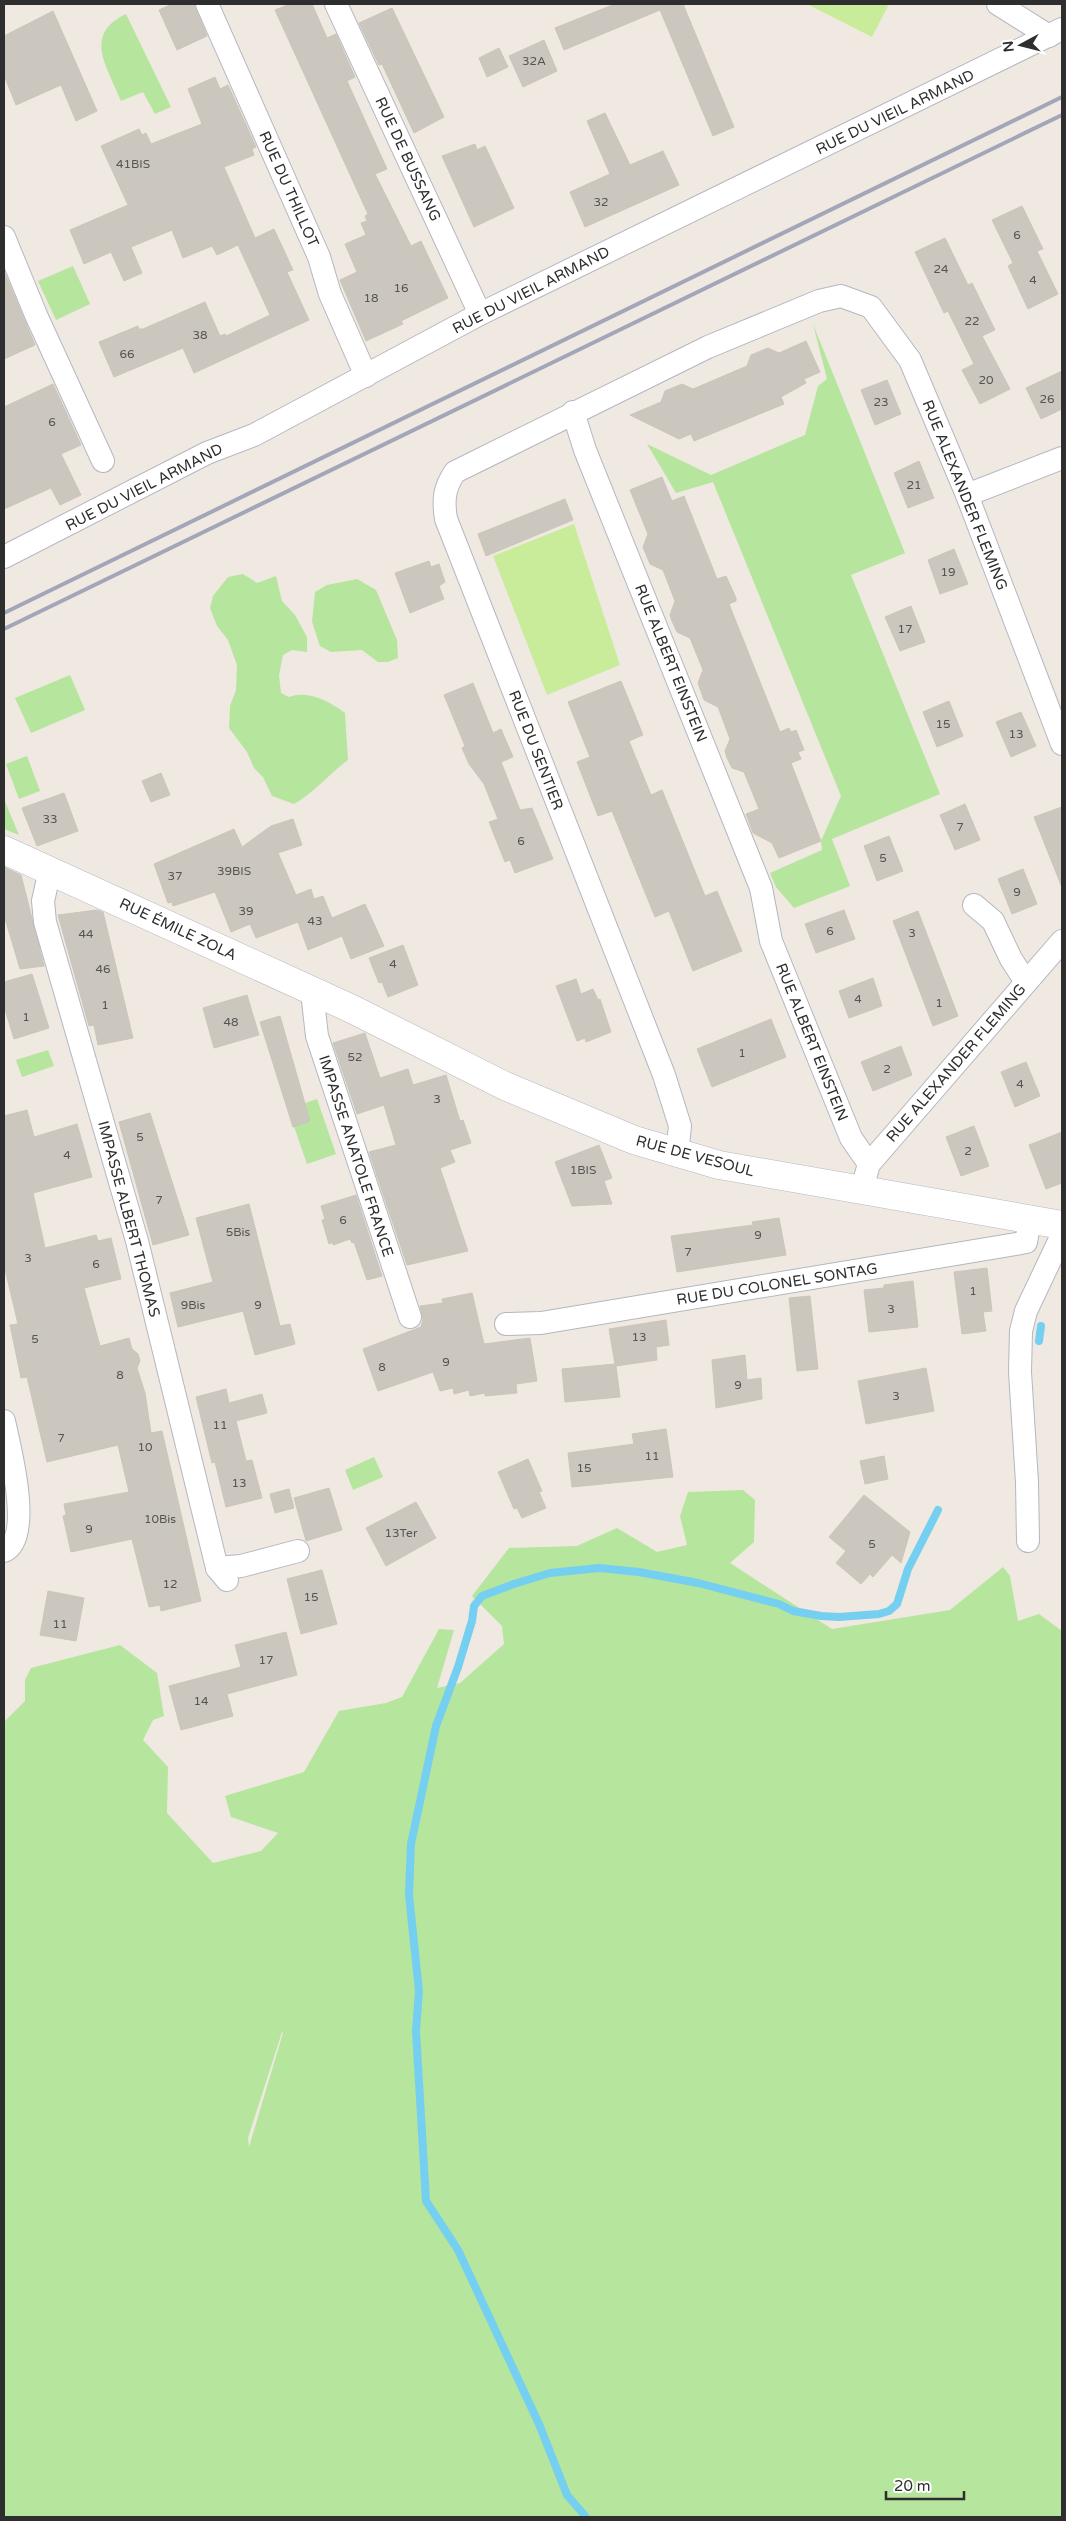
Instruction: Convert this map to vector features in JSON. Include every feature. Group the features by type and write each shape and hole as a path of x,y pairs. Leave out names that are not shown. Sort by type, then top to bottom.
{"street":[{"name":"RUE DU THILLOT","path":"207,4 318,257 330,294 366,376"},
{"name":"RUE DE BUSSANG","path":"336,4 480,314"},
{"path":"998,4 1056,33"},
{"name":"RUE DU VIEIL ARMAND","path":"4,557 206,453 246,439 480,314 1056,33"},
{"path":"4,237 36,315 104,461"},
{"name":"RUE ALEXANDER FLEMING","path":"573,412 708,347 819,301 841,296 871,307 910,360 967,495 1062,744"},
{"name":"RUE DU SENTIER","path":"573,412 455,472 447,484 443,500 446,519 664,1075 680,1126 677,1154"},
{"name":"RUE ALBERT EINSTEIN","path":"573,412 585,450 761,888 771,941 851,1138 869,1164"},
{"path":"967,495 1062,458"},
{"name":"RUE ÉMILE ZOLA","path":"4,850 352,1009"},
{"name":"IMPASSE ALBERT THOMAS","path":"50,870 43,901 45,922 134,1232 222,1574 241,1566 298,1551"},
{"path":"974,905 993,921 1011,959 1026,982"},
{"name":"RUE ALEXANDER FLEMING","path":"862,1192 869,1164 1062,941"},
{"name":"IMPASSE ANATOLE FRANCE","path":"312,992 314,1024 319,1043 410,1317"},
{"name":"RUE DE VESOUL","path":"352,1009 505,1086 634,1140 677,1154 719,1165 862,1192 1062,1225"},
{"name":"RUE DU COLONEL SONTAG","path":"506,1324 541,1323 1016,1244 1026,1242 1029,1236 1030,1221"},
{"path":"1028,1541 1027,1482 1020,1372 1021,1331 1026,1311 1062,1235"},
{"path":"4,1421 17,1481 18,1524 14,1540 4,1551"}],"green space":[{"path":"807,4 889,4 872,37"},
{"path":"126,14 171,107 155,114 143,92 121,101 105,64 102,42 105,32 113,22"},
{"path":"73,266 90,304 56,320 38,281"},
{"path":"813,324 905,553 851,575 940,794 832,839 850,886 794,908 776,887 770,873 822,850 821,841 841,796 713,482 676,493 647,444 711,475 805,435 818,386 827,379"},
{"path":"574,524 620,665 547,695 493,556"},
{"path":"243,574 257,583 276,576 282,601 295,615 307,637 307,652 292,650 283,655 279,675 281,693 289,697 304,695 318,698 332,704 345,713 348,760 309,794 294,804 272,796 263,777 254,768 247,752 229,728 230,706 236,690 237,665 228,640 217,626 210,608 213,596 228,577"},
{"path":"357,579 376,590 397,640 398,658 388,662 378,662 362,650 331,652 320,646 312,622 315,592 327,585"},
{"path":"70,675 85,710 31,733 15,698"},
{"path":"27,756 40,791 19,799 6,764"},
{"path":"4,799 19,835 4,829"},
{"path":"48,1050 54,1066 22,1077 16,1060"},
{"path":"317,1099 336,1154 307,1164 288,1109"},
{"path":"374,1457 383,1477 353,1490 345,1470"},
{"path":"743,1490 755,1500 754,1542 730,1563 832,1629 950,1610 1003,1567 1010,1576 1018,1621 1039,1614 1062,1631 1062,2517 4,2517 4,1722 25,1701 25,1680 31,1668 120,1645 157,1673 164,1716 153,1720 143,1740 168,1767 167,1813 213,1863 261,1851 278,1833 231,1817 225,1796 304,1772 339,1711 386,1703 402,1697 439,1629 454,1630 437,1688 460,1683 504,1644 502,1626 472,1596 509,1548 577,1546 617,1528 657,1552 687,1545 680,1516 688,1492","holes":["283,2033 249,2147 248,2138"]}],"building":[{"path":"172,4 194,4 207,36 177,50 159,10"},
{"path":"290,4 312,4 327,38 336,34 355,77 347,81 387,169 375,174 411,246 421,241 448,298 401,321 403,324 366,341 340,280 357,272 345,244 366,235 361,223 367,221 365,216 368,214 275,10"},
{"path":"615,4 683,4 734,127 713,136 660,10 564,50 555,28"},
{"path":"392,8 444,117 414,133 382,64 379,65 359,23"},
{"path":"53,11 97,111 76,121 61,85 16,105 4,75 4,36"},
{"path":"544,40 557,71 523,87 509,56"},
{"path":"499,48 508,67 487,77 479,58"},
{"path":"215,77 220,89 228,85 256,147 252,149 254,155 224,167 255,238 274,229 293,270 287,272 309,320 194,373 183,348 114,377 99,342 138,326 139,329 143,329 205,302 220,336 225,334 226,336 270,315 238,245 217,255 212,246 183,258 172,230 131,247 142,273 124,281 111,252 84,264 70,230 128,205 101,146 139,129 142,135 146,133 151,144 202,124 188,89"},
{"path":"605,113 630,165 663,151 679,185 585,227 570,192 610,174 587,121"},
{"path":"475,144 477,150 485,146 514,208 474,227 442,156"},
{"path":"1022,206 1043,249 1037,251 1058,294 1028,309 1008,266 1013,263 992,220"},
{"path":"945,238 968,285 972,283 995,330 982,336 1010,389 980,404 962,370 974,364 948,311 944,313 915,252"},
{"path":"4,271 35,345 4,359"},
{"path":"806,341 820,372 804,379 806,383 781,397 784,404 694,441 691,434 679,439 630,415 661,402 665,391 682,384 693,389 747,366 751,355 768,348 779,353"},
{"path":"1062,371 1062,409 1041,419 1026,388"},
{"path":"887,380 901,414 875,425 861,390"},
{"path":"53,384 81,445 61,454 81,495 60,505 51,488 4,509 4,407"},
{"path":"919,461 934,498 908,508 894,473"},
{"path":"662,477 672,501 684,496 717,579 726,576 736,598 736,601 729,604 780,732 789,728 791,732 796,730 804,750 798,752 801,759 791,763 821,841 779,858 772,843 753,833 746,814 759,809 744,772 732,768 727,758 725,751 730,739 718,707 704,700 698,683 703,670 690,638 677,632 672,621 670,615 675,601 663,570 650,564 643,547 648,534 630,490"},
{"path":"565,499 573,520 486,556 478,534"},
{"path":"954,549 968,584 940,594 928,560"},
{"path":"429,561 431,567 439,564 445,582 439,586 444,599 410,613 395,573"},
{"path":"911,606 925,642 900,651 885,617"},
{"path":"621,681 643,735 629,741 651,795 662,790 705,896 717,891 742,951 693,971 669,911 655,917 612,811 598,816 577,762 590,757 568,702"},
{"path":"473,683 493,733 501,729 513,757 501,762 520,810 532,808 553,859 515,873 510,860 505,862 489,822 498,819 484,784 469,764 462,748 465,746 444,695"},
{"path":"949,701 963,736 937,747 923,712"},
{"path":"1021,712 1036,746 1011,757 996,722"},
{"path":"161,773 170,795 151,802 142,781"},
{"path":"64,793 78,831 37,846 22,808"},
{"path":"965,804 980,840 955,850 940,815"},
{"path":"1062,807 1062,885 1061,885 1034,817"},
{"path":"293,819 302,845 278,853 296,895 311,889 314,899 323,896 332,918 365,904 384,946 351,959 342,936 308,950 298,922 256,938 250,924 231,932 215,892 173,906 172,902 168,903 154,864 234,829 242,847 271,826"},
{"path":"889,836 903,871 877,881 864,846"},
{"path":"4,867 21,875 44,966 20,969 4,915"},
{"path":"1023,869 1037,904 1012,914 998,879"},
{"path":"97,910 103,912 133,1038 98,1045 94,1025 89,1026 58,915"},
{"path":"844,910 855,939 816,953 805,924"},
{"path":"918,911 958,1016 933,1026 893,921"},
{"path":"403,945 418,985 388,997 382,982 379,983 369,958"},
{"path":"32,974 49,1028 14,1039 4,1006 4,982"},
{"path":"873,978 882,1006 849,1018 839,991"},
{"path":"576,979 581,994 593,989 598,1000 600,999 611,1032 586,1042 585,1038 577,1041 556,986"},
{"path":"247,995 259,1035 214,1048 203,1008"},
{"path":"280,1016 310,1121 293,1127 260,1022"},
{"path":"771,1019 786,1057 712,1087 697,1049"},
{"path":"365,1033 380,1078 408,1069 413,1085 446,1075 460,1121 463,1120 471,1143 450,1150 455,1162 440,1168 468,1251 407,1265 369,1152 396,1145 384,1105 357,1114 333,1043"},
{"path":"901,1046 912,1075 873,1091 861,1062"},
{"path":"1026,1062 1040,1096 1015,1107 1001,1072"},
{"path":"27,1110 34,1137 77,1124 92,1177 33,1193 45,1248 96,1235 98,1241 111,1238 121,1279 84,1288 100,1346 129,1338 132,1349 138,1354 140,1361 137,1368 145,1393 151,1433 162,1431 201,1601 161,1611 160,1605 149,1607 132,1539 71,1552 63,1516 66,1515 64,1504 129,1492 118,1445 47,1462 27,1377 21,1378 10,1325 18,1324 4,1265 4,1116"},
{"path":"150,1113 189,1235 153,1245 119,1122"},
{"path":"974,1126 989,1166 961,1176 946,1137"},
{"path":"1062,1132 1062,1183 1046,1189 1029,1145"},
{"path":"599,1145 612,1178 604,1181 612,1204 572,1206 555,1162"},
{"path":"356,1195 382,1276 367,1280 354,1242 352,1243 350,1239 333,1245 333,1242 329,1244 322,1220 325,1219 321,1206"},
{"path":"249,1204 280,1326 290,1324 295,1344 255,1355 243,1311 178,1327 170,1293 213,1282 196,1218"},
{"path":"779,1218 786,1255 677,1272 671,1236 753,1225 752,1222"},
{"path":"987,1268 992,1311 983,1312 986,1331 962,1334 954,1272"},
{"path":"913,1281 918,1327 869,1332 864,1290 884,1288 884,1285"},
{"path":"472,1293 484,1344 530,1338 537,1381 516,1384 517,1393 485,1396 485,1393 470,1396 469,1390 454,1394 453,1388 440,1391 433,1372 378,1391 363,1349 421,1327 423,1319 420,1306 443,1303 442,1299"},
{"path":"810,1296 818,1369 797,1371 789,1298"},
{"path":"666,1320 669,1345 656,1347 657,1360 616,1366 620,1397 565,1402 562,1369 615,1364 609,1329"},
{"path":"745,1355 747,1380 761,1378 762,1399 716,1408 712,1360"},
{"path":"926,1368 934,1411 866,1424 858,1381"},
{"path":"226,1389 229,1403 262,1394 267,1413 236,1421 246,1461 252,1460 262,1498 226,1507 215,1462 212,1463 196,1397"},
{"path":"666,1429 673,1477 572,1487 568,1453 634,1444 632,1434"},
{"path":"884,1456 888,1479 865,1484 860,1461"},
{"path":"528,1459 542,1491 539,1492 546,1508 522,1518 517,1508 514,1509 498,1472"},
{"path":"329,1488 342,1530 306,1541 294,1498"},
{"path":"289,1489 294,1508 275,1513 270,1494"},
{"path":"864,1495 910,1532 901,1563 892,1555 873,1577 870,1574 861,1584 836,1563 846,1551 829,1537"},
{"path":"416,1502 436,1538 386,1566 366,1528"},
{"path":"322,1570 337,1624 301,1634 287,1579"},
{"path":"48,1591 84,1598 76,1641 40,1635"},
{"path":"286,1632 297,1675 227,1694 233,1716 181,1730 169,1686 241,1667 235,1645"}],"waterway":[{"path":"1039,1341 1041,1326"},
{"path":"586,2517 567,2495 539,2424 458,2250 426,2201 416,2031 419,1991 409,1895 411,1844 436,1726 458,1667 472,1621 474,1606 482,1596 550,1573 599,1568 639,1572 698,1583 779,1604 793,1611 821,1616 839,1617 879,1614 889,1611 897,1604 908,1569 938,1510"}],"railway":[{"path":"4,613 1062,97"},
{"path":"4,629 1062,115"}]}
